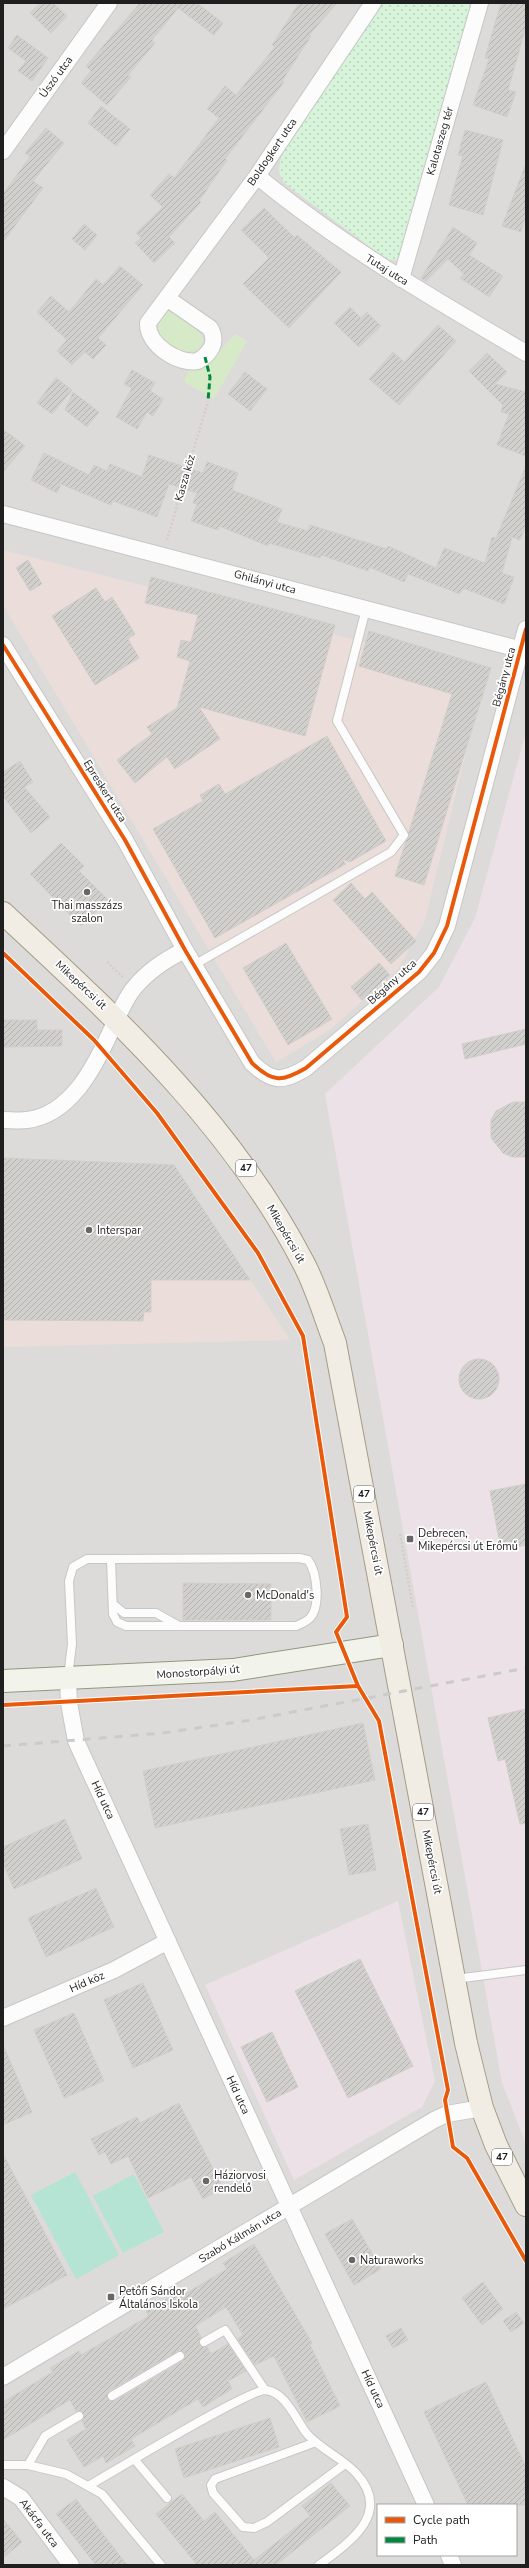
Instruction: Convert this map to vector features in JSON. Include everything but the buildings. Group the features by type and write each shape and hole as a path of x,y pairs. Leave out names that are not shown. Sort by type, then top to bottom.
{"main road":[{"name":"Mikepércsi út","path":"3,913 117,1019 163,1067 216,1128 259,1186 305,1265 334,1343 466,2043 482,2108 496,2145 526,2205"}],"street":[{"name":"Úszó utca","path":"3,151 109,3"},
{"name":"Boldogkert utca","path":"168,299 257,176 373,3"},
{"name":"Kalotaszeg tér","path":"401,279 480,3"},
{"name":"Tutaj utca","path":"257,176 303,214 401,279 526,353"},
{"name":"Ghilányi utca","path":"3,514 523,650"},
{"name":"Bégány utca","path":"185,950 252,1063 262,1073 275,1079 288,1078 306,1068 419,972 434,953 447,926 523,650 526,629"},
{"name":"Epreskert utca","path":"3,645 126,840 185,950"},
{"path":"3,1120 28,1120 60,1107 77,1091 102,1050 134,988 164,960 185,950"},
{"name":"Monostorpályi út","path":"3,1681 68,1680 233,1670 392,1645"},
{"name":"Híd utca","path":"68,1680 69,1703 76,1741 426,2504"},
{"name":"Híd köz","path":"3,2018 114,1970 168,1941"},
{"name":"Szabó Kálmán utca","path":"3,2377 434,2120 447,2114 482,2108"},
{"name":"Akácfa utca","path":"3,2487 21,2498 71,2565"}],"lane":[{"path":"194,965 391,852 404,835 337,721 366,609"},
{"path":"68,1680 72,1644 69,1581 73,1567 87,1559 300,1558 308,1560 315,1572 315,1608 310,1617 303,1623 296,1626 126,1626 117,1622 113,1604 111,1559"},
{"path":"113,1604 124,1613 156,1613 180,1626"},
{"path":"454,1979 526,1970"},
{"path":"204,2342 225,2330 265,2390 277,2394 292,2411 303,2429 316,2442 356,2473 370,2495 369,2517 353,2539 320,2565"},
{"path":"112,2396 180,2356"},
{"path":"88,2486 237,2401 265,2390"},
{"path":"28,2465 45,2436 79,2416"},
{"path":"316,2442 215,2479 211,2485 213,2493 243,2527 254,2528 267,2522 345,2464"},
{"path":"135,2460 167,2498"},
{"path":"3,2465 28,2465 66,2474 102,2494 161,2565"}],"path":[{"path":"400,1534 413,1608"}],"shaded area":[{"path":"3,3 526,3 526,2565 3,2565"},
{"path":"3,550 485,673 425,920 398,969 330,1030 276,1062 3,605"},
{"path":"526,732 526,2144 502,2083 325,1094 439,987 475,918"},
{"path":"3,1158 174,1165 290,1340 3,1347"},
{"path":"398,1901 435,2081 422,2107 294,2180 205,1985"}],"green space":[{"path":"381,3 474,3 398,261 386,259 288,186 281,177 279,169 284,149"},
{"path":"170,311 195,326 204,341 198,350 184,352 166,342 159,334 158,326 165,312"},
{"path":"235,334 247,341 214,399 184,382 190,367 209,363"},
{"path":"75,2172 119,2255 76,2279 31,2195"},
{"path":"134,2174 164,2232 123,2253 93,2196"}],"railway":[{"path":"3,1746 163,1733 245,1721 526,1668"}],"marked path":[{"path":"205,357 210,377 208,401"}],"cycle path":[{"path":"3,645 125,840 185,950 252,1063 259,1070 272,1077 284,1078 298,1073 306,1068 419,972 434,953 447,926 526,629"},
{"path":"3,953 94,1040 157,1113 258,1253 303,1336 347,1617 336,1632 358,1686 379,1721 448,2090 445,2100 453,2147 467,2158 526,2261"},
{"path":"3,1705 358,1686"}],"place":[{"name":"Thai masszázs szalon","path":"87,892"},
{"name":"Interspar","path":"89,1230"},
{"name":"Debrecen, Mikepércsi út Erőmű","path":"410,1539"},
{"name":"McDonald's","path":"248,1595"},
{"name":"Háziorvosi rendelő","path":"206,2181"},
{"name":"Naturaworks","path":"352,2260"},
{"name":"Petőfi Sándor Általános Iskola","path":"111,2297"}]}
